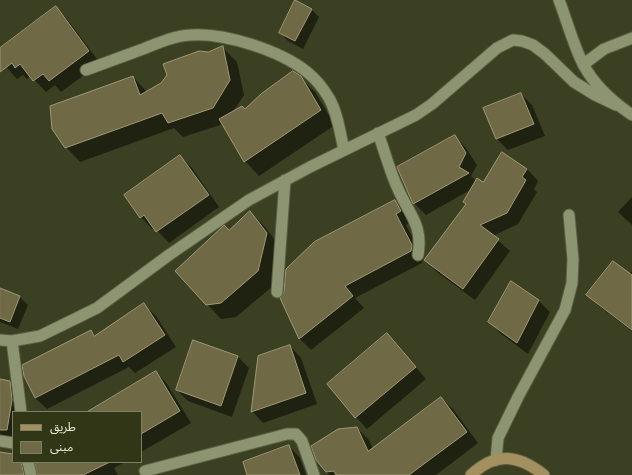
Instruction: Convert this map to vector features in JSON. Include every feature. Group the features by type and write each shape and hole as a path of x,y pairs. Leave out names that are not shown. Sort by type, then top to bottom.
{"main road":[{"path":"471,475 484,465 506,458 518,459 544,475"}],"street":[{"path":"558,0 584,64 598,85 616,104"},
{"path":"86,70 155,44 173,38 190,35 211,36 249,44 284,57 309,73 318,82 334,109 344,150"},
{"path":"584,64 604,49 632,38"},
{"path":"0,340 12,341 40,336 97,308 168,255 249,200 344,150 400,124 432,104 497,48 513,40 522,41 533,45 545,54 574,82 595,95 616,104 632,115"},
{"path":"378,133 399,191 415,220 420,243 418,255"},
{"path":"277,292 285,180"},
{"path":"496,460 498,438 518,397 565,310 572,283 573,259 569,215"},
{"path":"12,341 21,411"},
{"path":"145,471 287,434 296,434 302,441 314,475"},
{"path":"0,441 12,443"},
{"path":"28,463 30,475"}],"building":[{"path":"295,0 312,9 295,41 279,33"},
{"path":"56,6 89,51 49,81 43,74 33,81 20,64 15,68 12,63 0,72 0,48"},
{"path":"223,46 230,80 213,108 168,123 162,113 65,148 52,129 50,106 133,76 140,95 161,83 167,75 163,64 199,51 208,52"},
{"path":"293,71 301,76 321,110 244,162 219,119 242,106 245,109 261,94"},
{"path":"521,93 534,124 496,139 483,108"},
{"path":"455,135 466,153 459,167 469,173 413,204 397,167"},
{"path":"502,152 527,169 522,177 526,180 507,213 480,225 499,239 463,289 424,260 466,204 463,202 477,178 483,182"},
{"path":"180,155 209,195 156,232 144,215 140,218 124,195"},
{"path":"395,200 401,211 396,214 412,245 411,251 345,286 353,296 299,339 280,298 284,292 286,269 314,242"},
{"path":"250,211 267,233 258,271 221,303 206,305 175,271 224,225 229,230"},
{"path":"613,261 632,275 632,330 586,295"},
{"path":"511,281 539,300 517,343 488,322"},
{"path":"0,288 20,296 10,322 0,318"},
{"path":"144,303 165,335 123,362 119,355 35,398 24,376 22,365 91,330 94,336"},
{"path":"387,333 416,367 355,418 327,384"},
{"path":"193,340 238,356 221,406 176,390"},
{"path":"290,345 306,393 251,412 258,356"},
{"path":"156,371 180,411 142,433 142,411 89,411"},
{"path":"0,379 10,381 12,400 7,430 0,430"},
{"path":"441,397 467,432 409,475 336,475 334,471 326,472 316,460 311,446 338,429 357,427 368,451"},
{"path":"289,445 300,475 247,475 243,462"},
{"path":"0,452 12,454 12,463 21,463 24,475 0,475"},
{"path":"35,463 108,463 83,475 38,475"}]}
